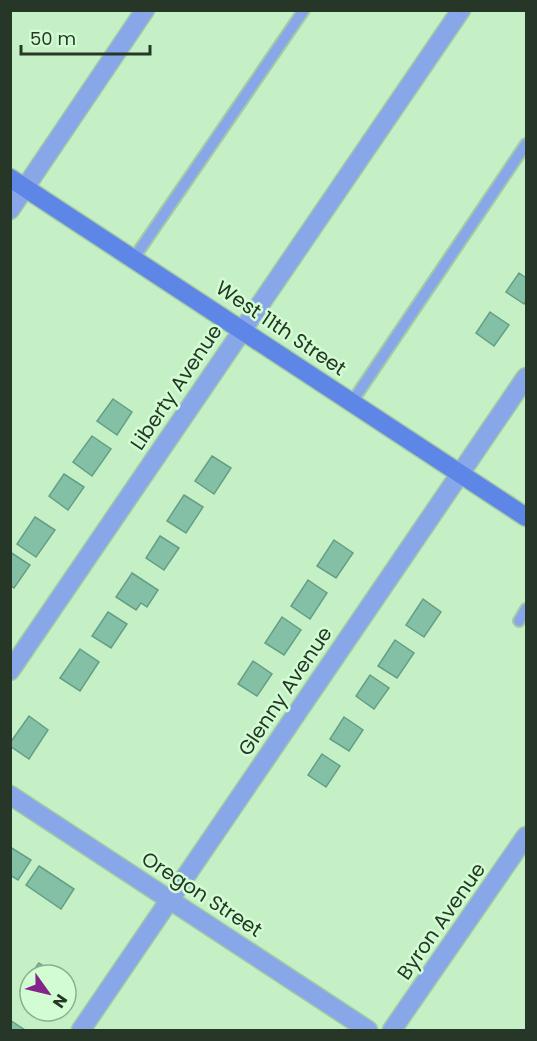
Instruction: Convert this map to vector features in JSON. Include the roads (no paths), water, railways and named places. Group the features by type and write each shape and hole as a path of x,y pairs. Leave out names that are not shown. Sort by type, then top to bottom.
{"main road":[{"name":"West 11th Street","path":"18,183 526,517"}],"street":[{"path":"10,210 18,183 145,10"},
{"name":"Liberty Avenue","path":"10,671 461,10"},
{"name":"Glenny Avenue","path":"81,1030 526,377"},
{"name":"Oregon Street","path":"10,795 368,1030"},
{"name":"Byron Avenue","path":"393,1030 526,836"}],"lane":[{"path":"134,258 304,10"},
{"path":"352,402 526,144"},
{"path":"519,621 526,609"}]}
